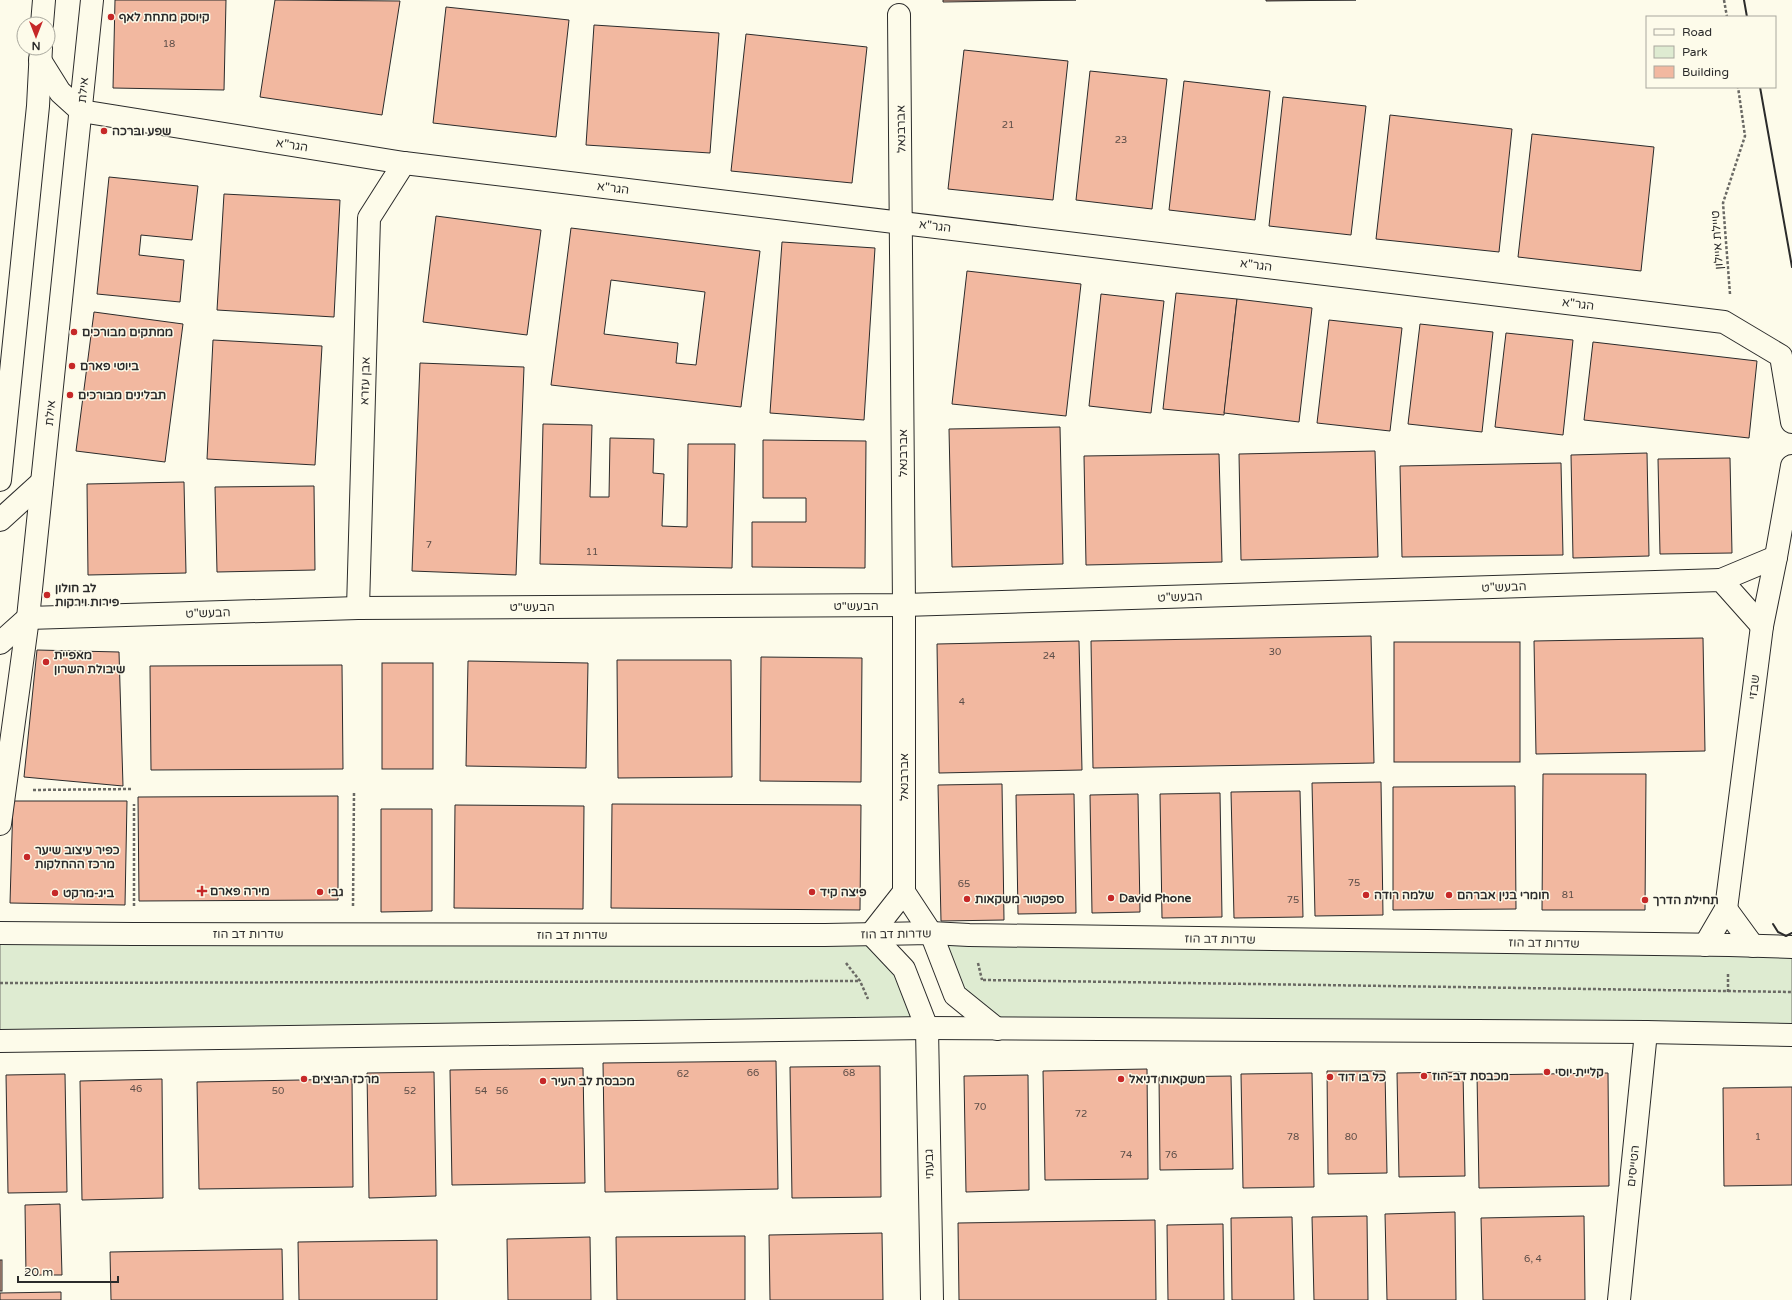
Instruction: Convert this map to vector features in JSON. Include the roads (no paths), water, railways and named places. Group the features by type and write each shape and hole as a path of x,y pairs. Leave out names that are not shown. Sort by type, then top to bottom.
{"street":[{"path":"43,16 44,0"},
{"name":"אילת","path":"0,824 28,618 92,0"},
{"name":"אברבנאל","path":"899,14 902,222 904,892"},
{"path":"0,480 38,106 41,56"},
{"path":"42,56 60,92 81,110"},
{"name":"הגר\"א","path":"81,110 404,163 1724,322 1781,356 1792,422"},
{"name":"אבן עזרא","path":"358,608 370,218 404,163"},
{"name":"שבזי","path":"1704,945 1726,909 1762,626 1776,558 1792,466"},
{"path":"0,520 42,482"},
{"name":"הבעש\"ט","path":"28,618 358,608 904,606 1721,580 1776,558"},
{"path":"1721,580 1762,626"},
{"path":"0,643 28,618"},
{"path":"871,934 904,892 931,933 955,994 997,1029"},
{"path":"1726,909 1753,946"},
{"name":"שדרות דב הוז","path":"0,933 824,935 931,933 969,936 1792,947"},
{"name":"גבעתי","path":"871,934 904,969 926,1028 932,1300"},
{"path":"0,1041 926,1028 1646,1032 1792,1035"},
{"name":"הטייסים","path":"1619,1300 1646,1032"}],"place":[{"name":"קיוסק מתחת לאף","path":"111,17"},
{"name":"שפע וברכה","path":"104,131"},
{"name":"ממתקים מבורכים","path":"74,332"},
{"name":"ביוטי פארם","path":"72,366"},
{"name":"תבלינים מבורכים","path":"70,395"},
{"name":"לב חולון פירות וירקות","path":"47,595"},
{"name":"מאפיית שיבולת השרון","path":"46,662"},
{"name":"כפיר עיצוב שיער מרכז ההחלקות","path":"27,857"},
{"name":"מירה פארם","path":"202,891"},
{"name":"גבי","path":"320,892"},
{"name":"פיצה קיד","path":"812,892"},
{"name":"ביג-מרקט","path":"55,893"},
{"name":"שלמה רודה","path":"1366,895"},
{"name":"חומרי בנין אברהם","path":"1449,895"},
{"name":"David Phone","path":"1111,898"},
{"name":"ספקטור משקאות","path":"967,899"},
{"name":"תחילת הדרך","path":"1645,900"},
{"name":"קליית יוסי","path":"1547,1072"},
{"name":"מכבסת דב-הוז","path":"1424,1076"},
{"name":"כל בו דוד","path":"1330,1077"},
{"name":"מרכז הביצים","path":"304,1079"},
{"name":"משקאות דניאל","path":"1121,1079"},
{"name":"מכבסת לב העיר","path":"543,1081"}]}
